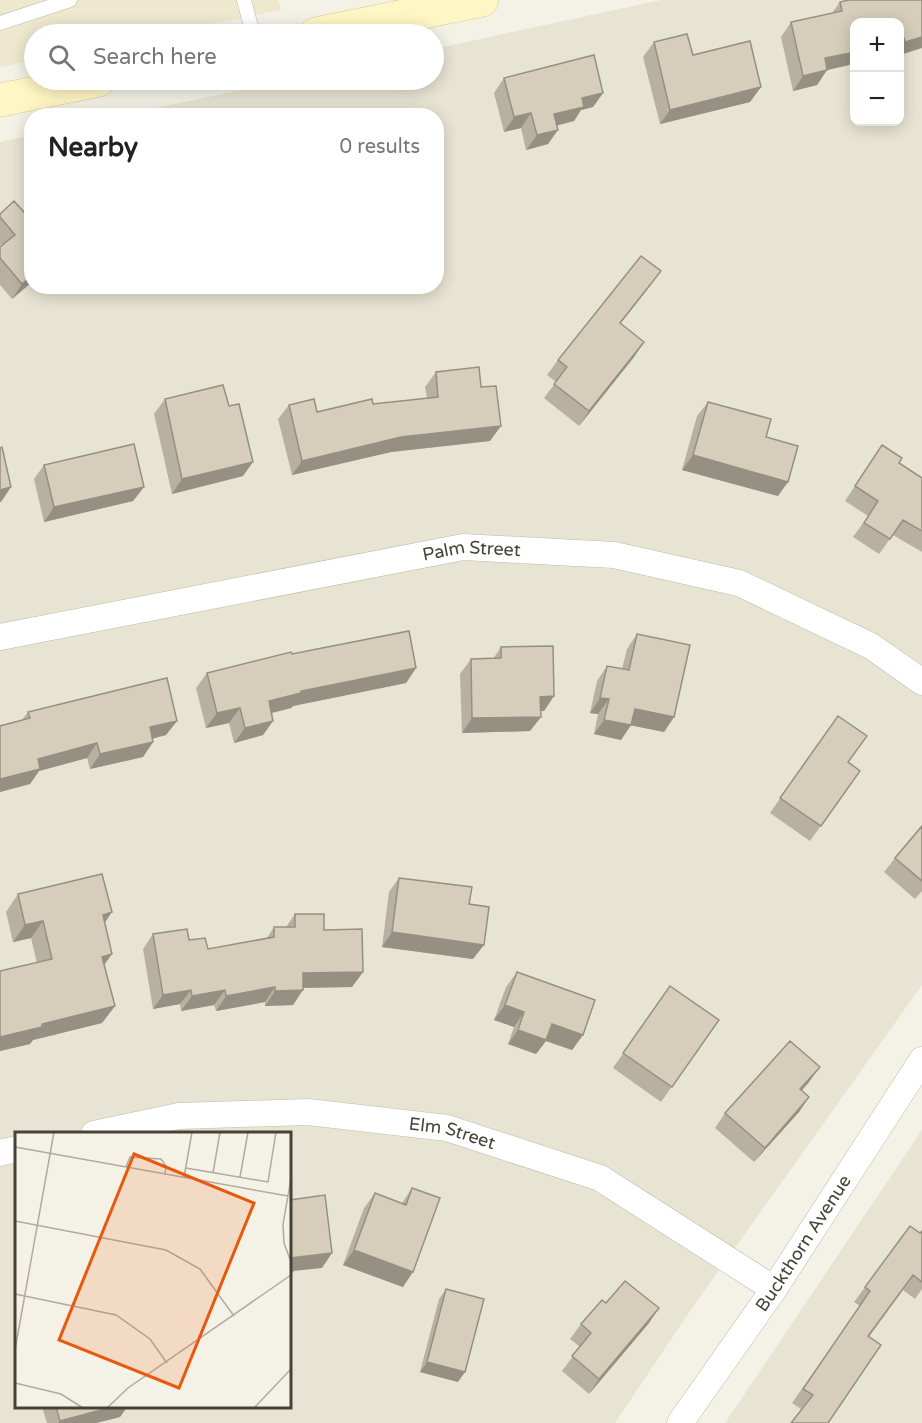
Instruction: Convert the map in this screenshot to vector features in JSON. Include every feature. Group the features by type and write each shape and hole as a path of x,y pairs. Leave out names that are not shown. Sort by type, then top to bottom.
{"street":[{"path":"346,24 388,10 482,0"},
{"path":"0,100 50,90"},
{"name":"Palm Street","path":"0,637 462,547 614,555 738,583 871,646 922,682"},
{"name":"Buckthorn Avenue","path":"680,1423 774,1289 922,1060"},
{"name":"Elm Street","path":"103,1132 179,1116 308,1112 447,1128 600,1178 774,1289"},
{"path":"0,1153 15,1149"}],"lane":[{"path":"0,23 70,0"},
{"path":"244,0 250,24"}],"shaded area":[{"path":"0,0 278,0 281,10 210,24 24,24 24,62 0,67"},
{"path":"661,0 922,0 922,985 690,1311 615,1423 0,1423 0,142 24,137 24,294 444,294 444,108 156,108 242,90 444,90 444,47"},
{"path":"922,1130 922,1423 725,1423"}],"building":[{"path":"922,0 922,37 905,42 904,18 850,18 850,53 825,58 827,70 803,76 791,22 842,11 840,2"},
{"path":"687,34 693,55 750,41 761,87 670,110 654,42"},
{"path":"594,55 603,93 582,98 584,107 554,114 558,130 537,135 531,113 514,117 504,78"},
{"path":"14,201 24,212 24,282 22,284 0,258 0,247 15,235 0,214"},
{"path":"641,256 661,271 620,323 644,342 589,411 554,384 567,367 558,360"},
{"path":"479,367 481,387 496,386 501,426 401,437 302,461 289,405 314,399 317,412 372,399 373,404 438,397 436,372"},
{"path":"223,385 229,406 239,404 253,462 182,479 165,399"},
{"path":"708,402 771,419 766,437 798,446 788,482 693,455"},
{"path":"134,444 144,487 54,507 44,465"},
{"path":"882,445 902,458 899,463 922,478 922,531 903,520 890,539 864,523 878,501 855,486"},
{"path":"2,447 11,487 0,490 0,448"},
{"path":"409,631 416,668 301,691 301,693 269,701 273,721 245,728 240,708 217,713 207,673 291,652 292,654"},
{"path":"637,634 690,645 674,717 635,709 631,725 604,720 609,699 600,698 607,666 629,670"},
{"path":"553,646 554,696 540,697 541,717 472,718 471,659 501,658 501,647"},
{"path":"167,678 177,721 150,727 153,742 100,754 97,743 38,759 40,769 0,779 0,726 30,718 28,712"},
{"path":"838,716 867,736 848,762 860,771 821,826 780,798"},
{"path":"922,826 922,881 895,858"},
{"path":"102,874 112,912 103,915 112,954 102,957 115,1006 0,1037 0,971 52,959 43,921 25,925 18,894"},
{"path":"399,878 472,887 469,904 489,907 484,945 392,932"},
{"path":"295,914 324,914 324,930 362,929 363,972 303,973 303,990 275,991 275,987 226,996 225,990 192,996 191,990 163,995 153,934 187,929 189,940 205,938 208,949 274,937 274,927 295,927"},
{"path":"517,972 595,1000 583,1035 552,1024 546,1040 518,1030 524,1012 505,1005"},
{"path":"670,986 719,1020 672,1087 623,1053"},
{"path":"790,1041 820,1067 800,1089 809,1097 765,1148 725,1113"},
{"path":"412,1188 440,1198 413,1272 354,1250 375,1193 406,1205"},
{"path":"325,1195 332,1253 291,1258 291,1200"},
{"path":"910,1226 920,1233 922,1231 922,1282 913,1275 868,1336 881,1345 828,1423 791,1423 813,1395 803,1389 870,1291 865,1287"},
{"path":"625,1281 659,1308 599,1379 572,1356 591,1333 581,1324 602,1300 606,1303"},
{"path":"446,1289 484,1299 465,1372 427,1362"},
{"path":"56,1408 108,1408 60,1421"}]}
